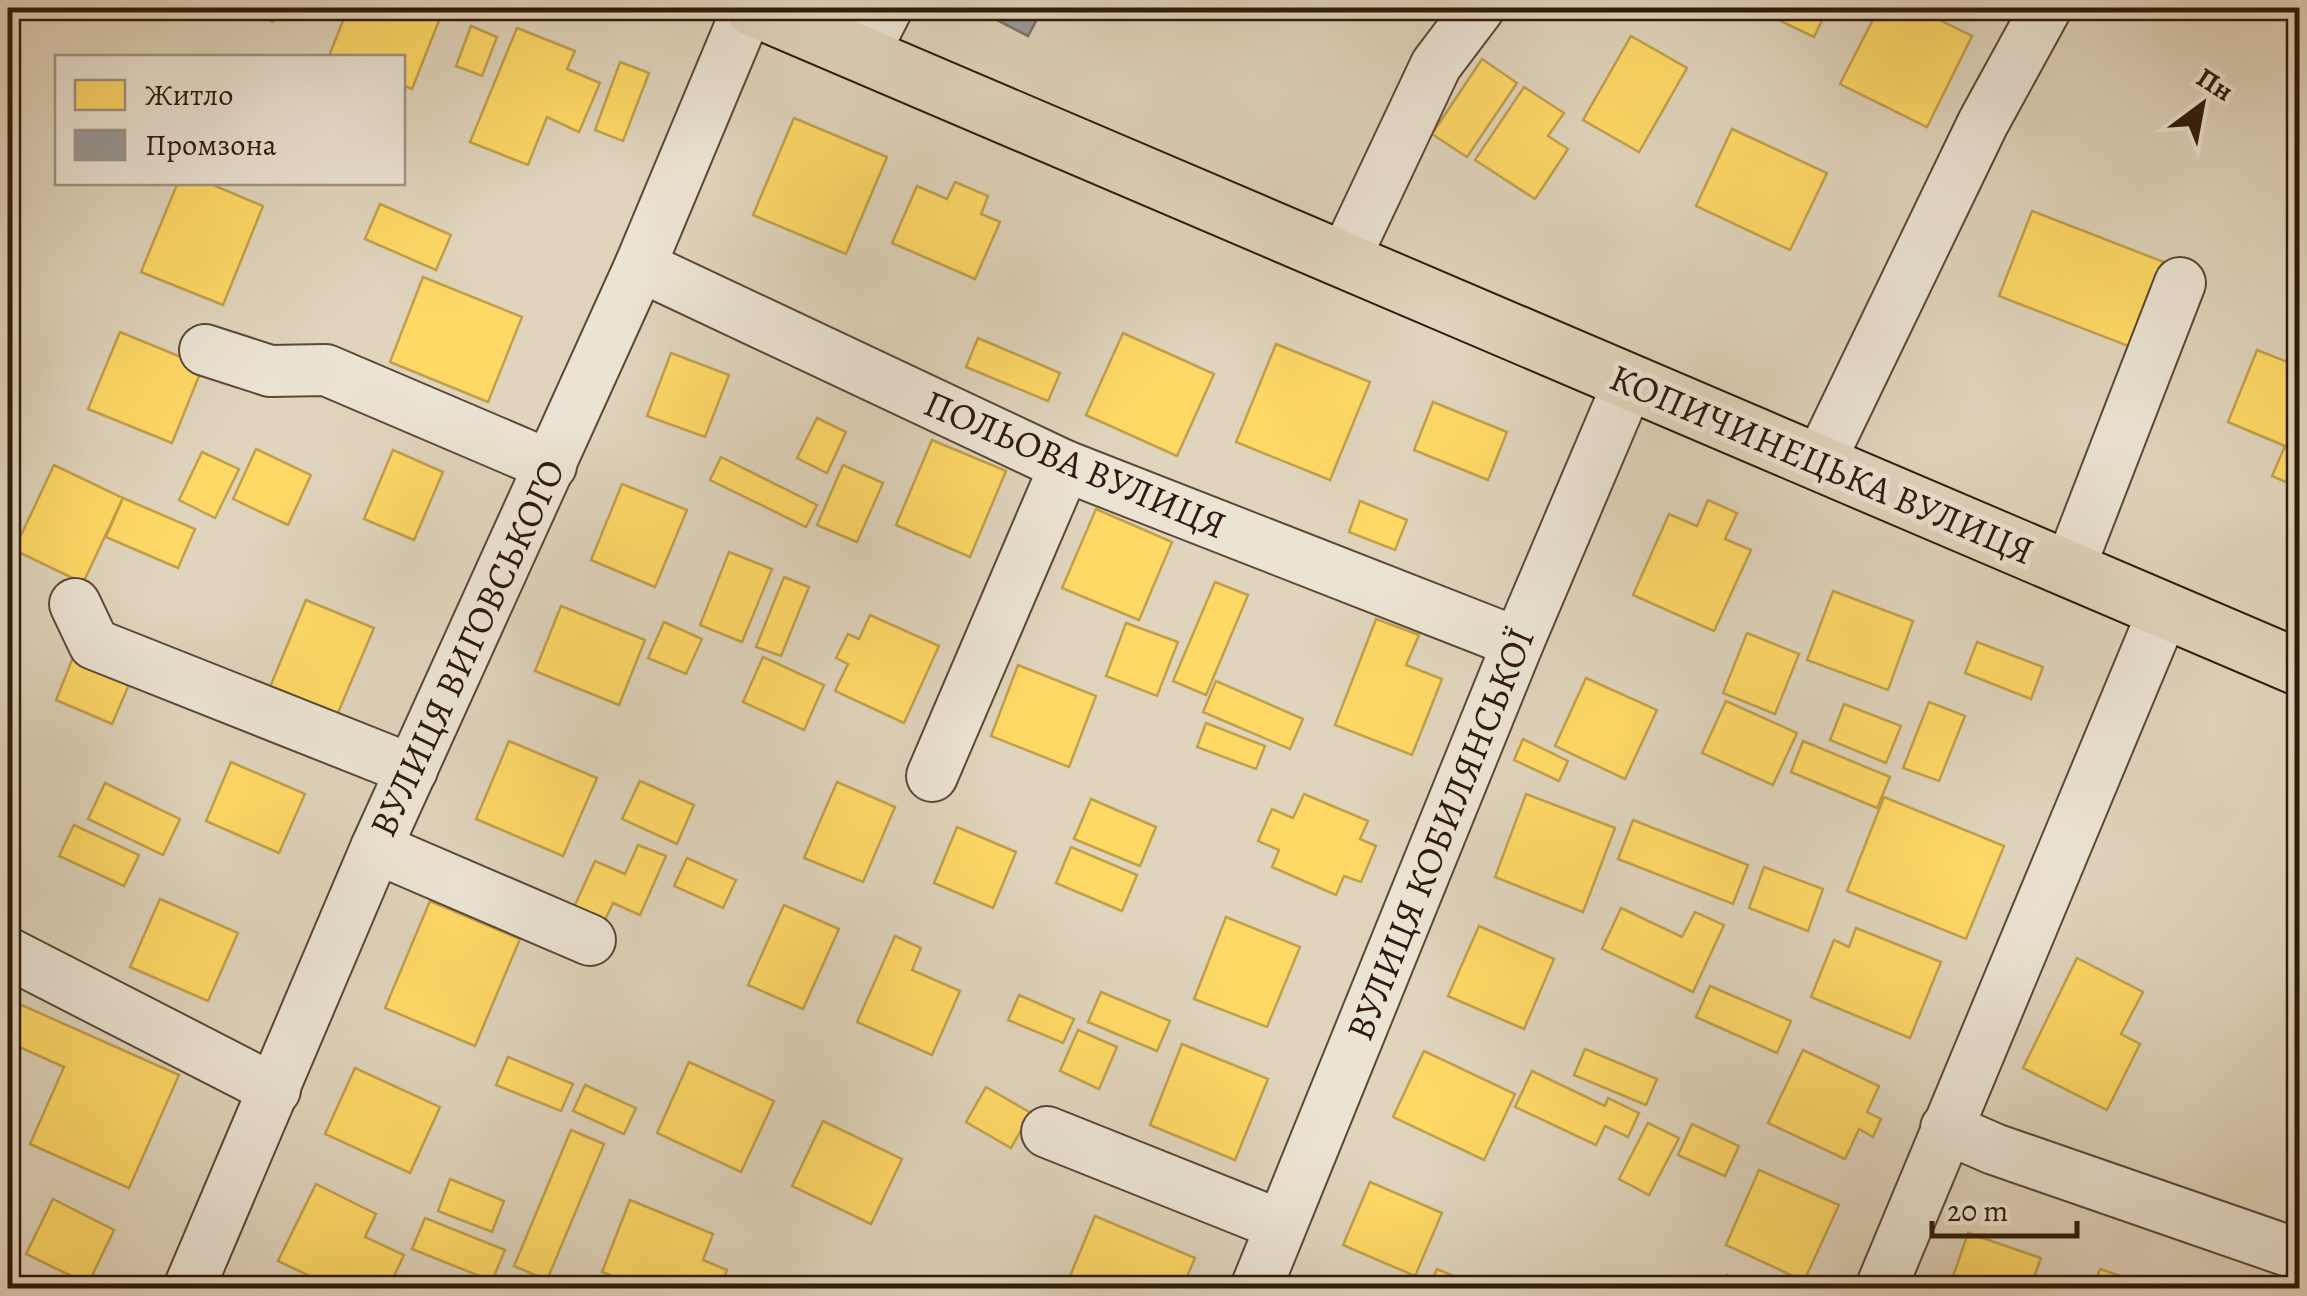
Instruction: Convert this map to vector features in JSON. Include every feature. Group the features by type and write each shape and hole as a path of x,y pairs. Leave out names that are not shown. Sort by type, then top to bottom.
{"main road":[{"name":"КОПИЧИНЕЦЬКА ВУЛИЦЯ","path":"750,8 875,31 1344,260 2300,668"}],"street":[{"name":"ВУЛИЦЯ ВИГОВСЬКОГО","path":"189,1288 376,848 551,466 750,8"},
{"path":"1344,260 1436,64 1480,8"},
{"path":"1819,463 1983,123 2046,8"},
{"name":"ПОЛЬОВА ВУЛИЦЯ","path":"640,266 1065,466 1518,643"},
{"path":"2069,570 2180,283"},
{"path":"205,350 270,371 326,370 551,466"},
{"name":"ВУЛИЦЯ КОБИЛЯНСЬКОЇ","path":"1256,1288 1518,643 1629,382"},
{"path":"932,776 1065,466"},
{"path":"75,604 94,644 412,770"},
{"path":"1880,1288 2164,610"},
{"path":"376,848 590,940"},
{"path":"8,952 275,1090"},
{"path":"1946,1128 1994,1149 2300,1255"},
{"path":"1047,1132 1280,1225"}],"building: Житло":[{"path":"238,8 279,8 273,22"},
{"path":"348,8 444,8 412,89 405,86 405,55 329,55"},
{"path":"1327,8 1356,8 1351,18"},
{"path":"1828,8 1814,37 1760,11"},
{"path":"1879,8 1915,8 1972,36 1927,127 1840,84"},
{"path":"471,26 497,37 482,76 456,66"},
{"path":"517,28 575,51 567,69 600,83 579,132 547,117 528,165 470,142"},
{"path":"1631,36 1687,68 1639,152 1583,120"},
{"path":"1482,59 1517,83 1467,157 1432,134"},
{"path":"620,62 649,73 623,141 595,130"},
{"path":"1524,87 1564,113 1548,136 1568,149 1535,199 1475,160"},
{"path":"794,118 887,157 846,254 753,215"},
{"path":"1732,129 1827,173 1790,250 1696,206"},
{"path":"955,182 988,196 981,214 1000,222 975,279 892,243 917,186 947,199"},
{"path":"177,185 213,185 263,206 223,305 141,272"},
{"path":"380,204 451,235 436,270 365,239"},
{"path":"2032,211 2174,266 2141,351 1999,296"},
{"path":"423,277 522,317 488,402 390,362"},
{"path":"120,332 203,366 172,443 88,409"},
{"path":"1123,333 1214,374 1177,456 1086,415"},
{"path":"978,338 1060,373 1048,401 966,367"},
{"path":"1276,344 1370,382 1330,480 1236,442"},
{"path":"2257,350 2300,367 2300,488 2272,476 2285,446 2228,422"},
{"path":"671,353 729,375 705,437 647,416"},
{"path":"1433,402 1507,432 1488,480 1414,450"},
{"path":"817,418 846,432 827,473 797,458"},
{"path":"932,440 1006,471 970,557 896,525"},
{"path":"256,449 311,475 288,525 233,499"},
{"path":"393,450 443,472 414,540 364,519"},
{"path":"202,452 239,469 215,518 179,500"},
{"path":"721,457 817,505 806,527 710,480"},
{"path":"54,465 123,498 83,583 14,550"},
{"path":"843,465 883,483 857,542 817,525"},
{"path":"622,484 687,510 655,587 591,560"},
{"path":"123,498 195,529 178,568 106,537"},
{"path":"1708,500 1737,513 1725,539 1751,550 1714,631 1633,595 1669,514 1697,526"},
{"path":"1360,501 1407,520 1395,550 1349,532"},
{"path":"1096,509 1172,542 1139,620 1062,588"},
{"path":"729,552 772,569 742,642 700,625"},
{"path":"784,577 809,587 781,656 756,647"},
{"path":"1215,582 1248,595 1206,695 1173,681"},
{"path":"1833,591 1913,621 1888,690 1807,660"},
{"path":"306,600 374,628 337,715 270,687"},
{"path":"561,606 645,640 619,705 535,671"},
{"path":"870,615 939,646 904,723 835,691 848,664 836,658 848,634 859,639"},
{"path":"1376,619 1419,635 1406,665 1442,679 1412,755 1335,725"},
{"path":"664,622 702,639 686,674 648,658"},
{"path":"1126,623 1178,642 1157,696 1106,676"},
{"path":"1747,633 1799,654 1775,714 1723,693"},
{"path":"1977,642 2043,667 2031,699 1965,673"},
{"path":"74,655 131,680 112,724 56,700"},
{"path":"763,657 824,685 804,730 743,702"},
{"path":"1018,665 1096,696 1069,767 991,736"},
{"path":"1586,678 1657,710 1625,779 1555,746"},
{"path":"1216,681 1303,719 1290,749 1203,712"},
{"path":"1726,701 1797,733 1773,785 1702,753"},
{"path":"1929,702 1965,716 1939,781 1903,768"},
{"path":"1844,704 1901,726 1886,763 1830,740"},
{"path":"1206,723 1265,746 1256,769 1197,747"},
{"path":"1523,739 1568,761 1559,781 1514,760"},
{"path":"509,741 597,778 563,856 476,819"},
{"path":"1803,741 1890,777 1877,808 1791,772"},
{"path":"231,762 305,794 279,853 206,821"},
{"path":"640,781 694,805 677,844 622,819"},
{"path":"837,782 895,807 863,882 804,858"},
{"path":"105,783 180,819 163,855 88,819"},
{"path":"1304,794 1368,821 1360,839 1376,846 1361,882 1344,876 1336,895 1272,867 1279,850 1258,841 1272,809 1293,818"},
{"path":"1526,794 1615,828 1583,912 1495,877"},
{"path":"1884,797 2004,846 1966,939 1847,891"},
{"path":"1091,799 1156,827 1140,866 1074,839"},
{"path":"1633,820 1748,865 1733,904 1618,859"},
{"path":"74,825 139,855 124,886 59,856"},
{"path":"957,827 1016,852 993,908 934,883"},
{"path":"638,845 666,856 640,915 613,903 605,920 574,907 595,861 625,874"},
{"path":"1071,847 1137,875 1122,911 1056,883"},
{"path":"687,858 736,880 723,908 674,886"},
{"path":"1764,867 1823,889 1808,931 1749,908"},
{"path":"160,899 238,933 208,1001 130,967"},
{"path":"430,901 520,939 475,1046 385,1008"},
{"path":"784,905 839,929 803,1009 748,985"},
{"path":"1621,908 1682,937 1695,912 1724,925 1693,992 1602,949"},
{"path":"1226,917 1300,947 1267,1027 1194,999"},
{"path":"1479,926 1554,959 1524,1029 1448,996"},
{"path":"1856,928 1941,962 1910,1038 1811,997 1834,940 1849,947"},
{"path":"895,936 921,948 912,970 960,991 932,1055 857,1022"},
{"path":"2077,958 2143,992 2121,1034 2140,1044 2107,1110 2023,1068"},
{"path":"1710,986 1791,1021 1777,1053 1696,1017"},
{"path":"1101,992 1170,1021 1157,1051 1088,1022"},
{"path":"1019,995 1074,1019 1063,1043 1008,1020"},
{"path":"8,999 179,1075 129,1188 30,1144 64,1067 8,1042"},
{"path":"1078,1030 1117,1047 1099,1089 1060,1071"},
{"path":"1182,1044 1268,1079 1235,1160 1150,1125"},
{"path":"1585,1049 1657,1079 1646,1105 1574,1075"},
{"path":"1803,1050 1879,1086 1867,1112 1881,1119 1873,1137 1859,1129 1845,1159 1768,1123"},
{"path":"1424,1051 1515,1094 1484,1160 1393,1117"},
{"path":"508,1057 573,1084 561,1111 496,1085"},
{"path":"689,1062 774,1101 741,1172 657,1133"},
{"path":"355,1068 440,1107 410,1173 325,1134"},
{"path":"1532,1071 1605,1106 1608,1098 1639,1113 1628,1137 1605,1126 1596,1145 1515,1107"},
{"path":"585,1085 636,1108 624,1134 573,1111"},
{"path":"986,1087 1031,1113 1011,1148 966,1122"},
{"path":"823,1121 902,1159 871,1224 792,1186"},
{"path":"1648,1123 1679,1138 1649,1195 1619,1179"},
{"path":"1692,1124 1739,1146 1725,1176 1678,1155"},
{"path":"571,1130 604,1144 547,1280 514,1266"},
{"path":"1759,1170 1839,1205 1804,1281 1726,1245"},
{"path":"450,1179 504,1201 492,1232 438,1211"},
{"path":"1370,1182 1442,1213 1415,1276 1343,1245"},
{"path":"316,1184 376,1214 365,1237 404,1255 388,1288 335,1288 278,1261"},
{"path":"53,1199 114,1230 88,1284 26,1254"},
{"path":"630,1200 713,1234 703,1260 727,1270 720,1288 644,1288 602,1272"},
{"path":"1095,1216 1195,1258 1182,1288 1065,1288"},
{"path":"425,1218 505,1250 492,1281 412,1249"},
{"path":"1968,1233 2041,1258 2030,1288 1949,1288"},
{"path":"1437,1269 1482,1288 1429,1288"},
{"path":"2100,1269 2156,1288 2093,1288"},
{"path":"1727,1275 1755,1288 1721,1288"}],"building: Промзона":[{"path":"973,8 1043,8 1028,36"}]}
